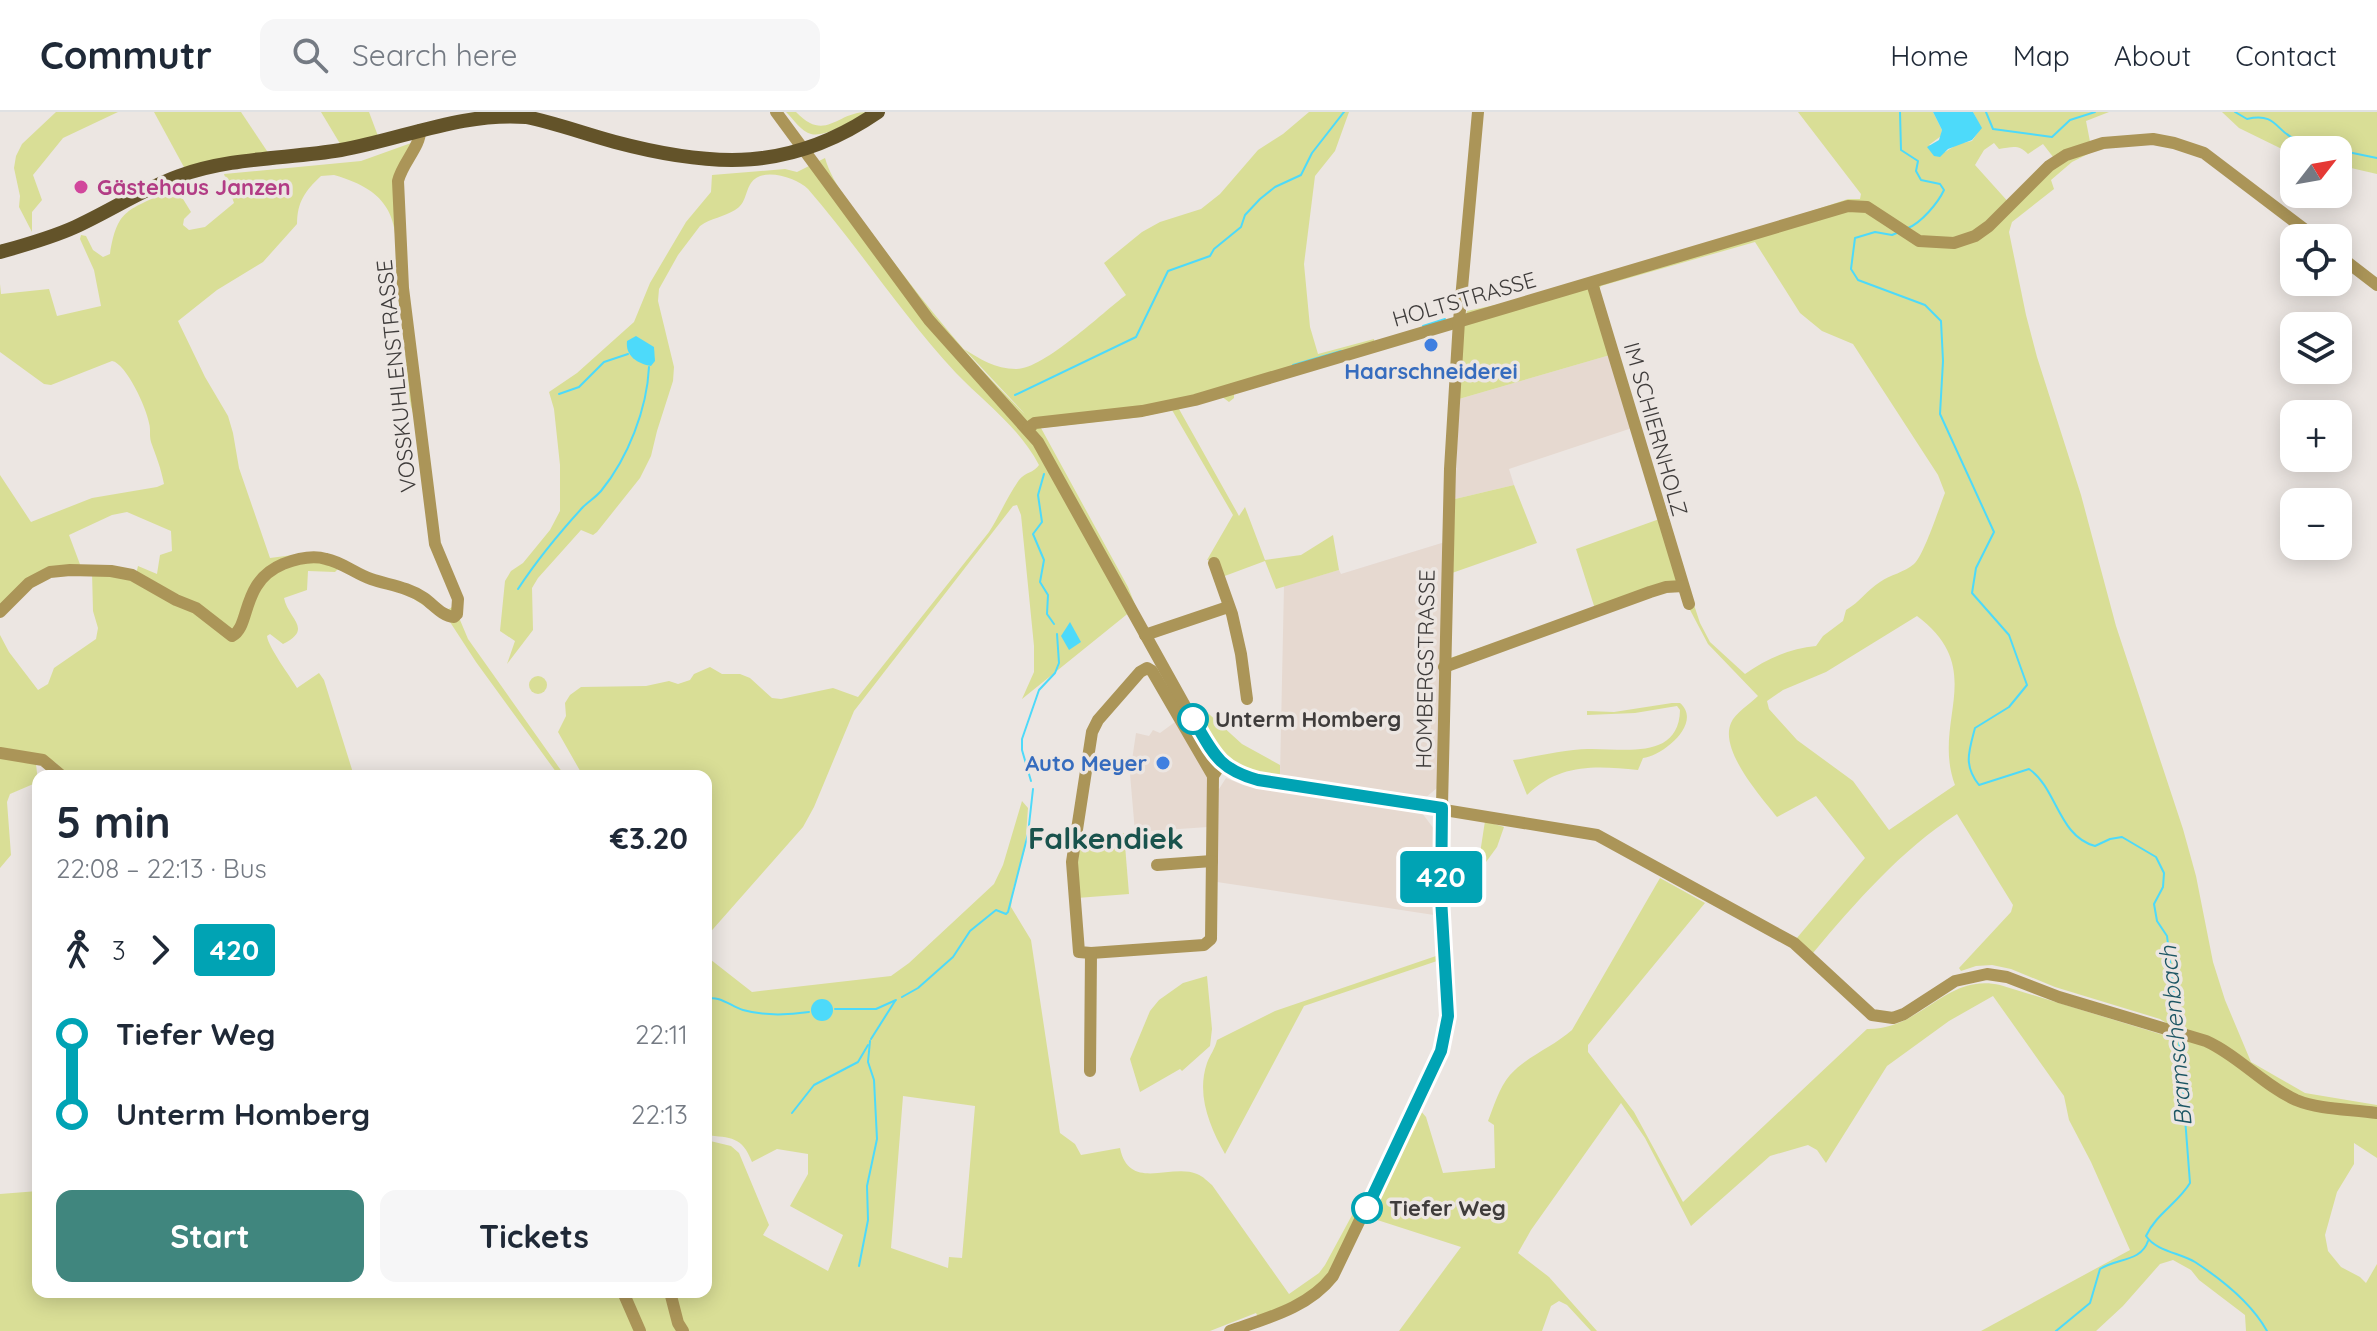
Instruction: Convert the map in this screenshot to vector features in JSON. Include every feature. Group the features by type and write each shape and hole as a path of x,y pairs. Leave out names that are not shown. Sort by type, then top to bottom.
{"main road":[{"path":"0,252 75,227 155,186 194,171 356,147 486,117 526,117 653,151 727,162 780,156 803,149 854,128 878,112"}],"street":[{"path":"776,112 929,320 1028,428 1052,464 1145,635 1221,764 1240,775 1258,780 1585,831 1609,840 1794,943 1872,1015 1893,1018 1904,1014 1955,981 1987,974 2007,977 2059,997 2225,1050 2264,1081 2297,1100 2377,1113"},
{"name":"HOMBERGSTRASSE","path":"1230,1331 1303,1302 1333,1276 1441,1051 1448,1016 1441,898 1450,469 1459,321 1478,112"},
{"name":"VOSSKUHLENSTRASSE","path":"0,612 29,583 50,572 111,571 132,575 196,608 232,636 241,629 254,587 266,575 282,564 303,558 325,558 369,578 402,587 423,597 449,617 457,614 458,599 435,544 403,288 398,181 403,166 419,141 420,130"},
{"name":"HOLTSTRASSE","path":"1028,428 1035,423 1131,412 1195,400 1848,206 1867,207 1919,241 1954,243 1975,236 2002,215 2049,166 2066,155 2103,143 2153,139 2204,153 2298,224"},
{"path":"2352,266 2377,285"},
{"name":"IM SCHIERNHOLZ","path":"1592,283 1689,604"},
{"path":"1214,563 1241,654 1247,699"},
{"path":"1444,667 1650,592 1683,586"},
{"path":"1145,635 1228,607"},
{"path":"1144,668 1152,671 1213,776 1212,861 1211,939 1208,942 1082,954 1077,948 1072,872 1092,732 1098,720 1144,668"},
{"path":"0,753 43,760 55,770"},
{"path":"1213,776 1221,764"},
{"path":"1157,865 1212,861"},
{"path":"1090,1071 1091,953"},
{"path":"626,1298 640,1331"},
{"path":"672,1298 683,1331"}],"shaded area":[{"path":"1610,355 1632,428 1509,469 1514,485 1455,499 1459,399"},
{"path":"1445,542 1438,787 1424,799 1280,775 1284,586 1339,570 1341,574"},
{"path":"1175,722 1210,781 1219,789 1226,778 1243,785 1422,813 1434,829 1434,915 1217,882 1208,827 1135,832 1130,774 1136,733 1149,736 1153,730 1160,733"}],"green space":[{"path":"56,112 118,112 63,138 33,175 42,200 32,212 32,232 19,207 14,168 16,156 22,144"},
{"path":"154,112 241,112 269,154 185,169"},
{"path":"321,112 369,112 378,136 342,147"},
{"path":"786,112 796,112 806,121 823,126 867,112 840,127 811,134"},
{"path":"1309,112 1349,112 1335,151 1315,176 1304,264 1310,327 1318,354 1374,339 1375,351 1234,392 1234,398 1229,402 1221,396 1179,409 1239,516 1245,507 1265,560 1301,555 1333,535 1339,570 1276,589 1265,561 1222,577 1217,559 1207,560 1233,515 1172,410 1141,417 1041,428 1136,607 1022,699 1034,672 1034,646 1021,515 1017,505 1013,506 854,711 803,827 712,930 712,770 580,770 558,732 566,716 565,703 570,695 581,687 646,686 669,681 678,684 710,667 722,674 740,674 750,678 772,698 781,699 833,688 858,697 989,532 1019,480 1039,465 1012,427 936,351 808,189 788,178 763,175 751,183 739,207 700,226 678,255 659,289 658,301 674,367 673,381 651,456 640,478 597,532 593,535 581,530 538,578 532,588 533,630 507,664 515,641 500,631 505,581 550,530 560,511 560,465 554,409 549,392 577,373 634,322 650,283 686,222 711,192 712,175 785,169 797,172 825,158 846,198 909,283 964,349 995,365 1016,369 1028,367 1057,351 1126,295 1104,263 1142,232 1160,222 1201,209 1220,194 1258,150","holes":["967,352 1025,414 1004,393"]},
{"path":"1798,112 1933,112 1942,130 1941,136 1929,145 1945,152 1958,144 1972,141 1981,128 1973,112 2109,112 2086,121 2092,152 2072,162 2051,180 2054,189 2012,222 2009,232 2026,315 2081,495 2116,626 2183,829 2213,962 2251,1062 2305,1093 2377,1105 2377,1158 2354,1143 2354,1164 2337,1192 2325,1235 2328,1251 2341,1267 2366,1283 2377,1264 2377,1331 2246,1331 2245,1315 2199,1280 2191,1270 2173,1260 2160,1264 2096,1331 1981,1331 2130,1250 2069,1120 2064,1096 1993,996 1949,1021 1887,1066 1826,1163 1817,1150 1808,1145 1770,1156 1691,1226 1645,1138 1621,1103 1518,1253 1549,1277 1597,1331 1591,1331 1567,1305 1559,1301 1551,1306 1542,1331 1399,1331 1461,1247 1368,1217 1418,1111 1426,1117 1443,1173 1495,1168 1494,1125 1488,1121 1503,1086 1524,1062 1572,1030 1660,878 1705,903 1588,1045 1588,1052 1634,1112 1683,1202 1867,1029 1903,1021 1964,987 1981,983 2000,985 2170,1037 2168,1024 2160,1019 2055,987 2011,969 1992,965 1961,971 1959,968 2011,912 2013,905 1957,814 1898,860 1813,953 1796,939 1865,858 1816,796 1777,817 1752,786 1736,759 1729,734 1733,719 1758,696 1708,644 1680,591 1675,588 1458,665 1450,658 1595,609 1576,549 1665,517 1700,623 1710,642 1745,674 1779,655 1816,646 1823,636 1843,621 1846,610 1871,589 1914,564 1927,542 1945,493 1938,475 1853,344 1822,331 1800,313 1755,242 1601,286 1598,292 1617,353 1459,399 1462,328 1467,311 1739,235 1848,199 1860,199 1861,194","holes":["1994,143 1999,149 2018,147 2028,154 2043,144 2057,162 2011,205 1975,165 1984,150","1917,616 1938,636 1950,656 1954,697 1949,762 1955,785 1889,830 1853,781 1797,740 1769,709 1767,701 1783,690 1826,672"]},
{"path":"2222,112 2377,112 2377,174 2352,168 2352,136 2280,136 2280,148 2239,128"},
{"path":"414,142 399,169 397,193 438,544 460,598 460,620 468,639 561,770 555,770 450,622 401,591 371,583 339,568 335,572 308,571 307,590 284,598 297,623 297,633 283,644 270,634 268,641 297,688 319,673 324,680 352,770 62,770 56,763 35,755 37,770 32,770 32,785 10,794 7,802 11,855 0,868 0,635 38,690 48,684 54,668 96,639 98,628 93,611 92,572 135,578 138,566 157,574 160,555 172,551 171,531 127,512 112,515 69,535 81,567 46,572 18,590 0,607 0,475 31,522 92,498 164,484 144,408 135,388 118,364 112,361 51,385 44,384 0,352 0,284 1,294 49,289 57,316 101,306 94,270 81,235 86,236 93,250 103,257 110,254 120,220 132,209 164,193 183,199 191,212 183,225 189,230 205,227 234,203 224,174 361,161","holes":["334,175 363,186 381,200 391,217 395,236 410,403 416,423 432,543 453,600 454,606 447,610 405,584 362,571 326,554 270,558 239,468 228,416 178,321 217,290 263,262 297,224 303,197 321,176"]},
{"path":"1514,485 1537,543 1452,573 1455,499"},
{"path":"534,676 542,676 547,685 545,692 534,694 529,689 529,681"},
{"path":"1680,703 1686,711 1684,729 1670,745 1643,758 1638,770 1579,769 1552,777 1527,795 1513,760 1571,750 1647,748 1670,737 1677,726 1680,710 1677,706 1635,713 1587,715 1587,711 1614,712"},
{"path":"1199,705 1242,744 1280,765 1280,775 1245,768 1225,757 1194,708"},
{"path":"1022,801 1028,808 1025,849 1011,907 1031,940 1060,1133 1075,1144 1081,1155 1120,1148 1125,1161 1141,1173 1175,1171 1201,1176 1212,1185 1289,1294 1319,1273 1364,1193 1368,1195 1335,1266 1310,1294 1258,1317 1256,1313 1210,1331 0,1331 0,1194 32,1191 32,1298 712,1298 712,1141 731,1146 739,1153 769,1225 763,1235 828,1271 843,1235 790,1206 808,1174 808,1154 777,1149 752,1162 740,1143 712,1136 712,961 752,992 891,976 994,884 1003,865","holes":["903,1096 975,1106 962,1258 949,1257 948,1268 891,1248"]},
{"path":"1485,821 1504,827 1497,847 1486,862 1479,860"},
{"path":"1124,833 1129,894 1077,898 1081,836"},
{"path":"1436,956 1437,961 1304,1006 1225,1154 1206,1110 1203,1087 1207,1063 1217,1040 1275,1011"},
{"path":"1207,976 1212,1029 1210,1046 1182,1071 1180,1069 1140,1092 1130,1059 1150,1011 1159,1000 1183,983"}],"water":[{"path":"1933,112 1973,112 1982,128 1972,140 1948,149 1940,157 1934,156 1927,147 1939,140 1942,130"},
{"path":"636,336 654,347 655,361 651,366 637,361 628,351 627,341"},
{"path":"1070,622 1081,642 1069,650 1061,636"},
{"path":"822,999 830,1002 833,1010 830,1018 822,1021 814,1018 811,1010 814,1002"}],"waterway":[{"path":"1015,395 1136,337 1168,271 1210,256 1241,227 1245,215 1260,199 1275,187 1301,175 1312,153 1344,112"},
{"name":"Bramschenbach","path":"1900,112 1901,150 1918,161 1916,171 1921,180 1940,184 1944,190 1929,212 1908,228"},
{"path":"1986,112 1993,129 2052,137 2070,120 2095,112"},
{"path":"2235,112 2247,119 2271,120 2289,136"},
{"path":"2352,153 2377,158"},
{"name":"Bramschenbach","path":"1899,232 1892,235 1875,232 1855,238 1851,269 1858,280 1925,305 1941,321 1943,361 1940,414 1994,532 1976,568 1972,593 2009,635 2027,685 2009,707 1975,728 1969,751 1971,771 1979,785 2029,769 2046,788 2065,822 2083,841 2095,846 2122,837 2156,857 2164,873 2163,887 2154,904 2157,921 2167,936 2178,1025"},
{"path":"1423,326 1445,319"},
{"path":"1293,365 1341,351"},
{"path":"559,394 579,387 604,362 628,354"},
{"path":"518,589 566,526 601,491 620,464 640,416 649,367"},
{"path":"1044,474 1038,495 1042,522 1033,534 1044,560 1040,582 1048,595 1047,614 1054,624"},
{"path":"1031,781 1022,739 1039,690 1055,673 1059,663 1057,634"},
{"path":"902,997 918,988 953,957 970,931 996,910 1008,912 1028,834 1033,789"},
{"path":"1375,793 1424,800"},
{"path":"712,998 759,1013 809,1012"},
{"path":"835,1009 876,1009 896,1000"},
{"path":"871,1039 895,1001"},
{"name":"Bramschenbach","path":"2179,1040 2190,1183 2155,1221 2146,1236 2156,1245 2195,1262 2215,1276 2244,1302 2267,1331"},
{"path":"859,1266 868,1220 867,1186 877,1139 874,1080 868,1062 870,1041"},
{"path":"792,1113 814,1085 858,1062 868,1045"},
{"path":"2056,1331 2090,1303 2100,1269 2140,1253 2148,1241"}],"bus line":[{"name":"420","path":"1193,719 1217,760 1240,775 1442,808 1441,898 1447,1033 1367,1208"}],"place":[{"name":"Gästehaus Janzen","path":"81,187"},
{"name":"Haarschneiderei","path":"1431,345"},
{"name":"Unterm Homberg","path":"1193,719"},
{"name":"Auto Meyer","path":"1163,763"},
{"name":"Tiefer Weg","path":"1367,1208"}],"district":[{"name":"Falkendiek","path":"1106,839"}]}
